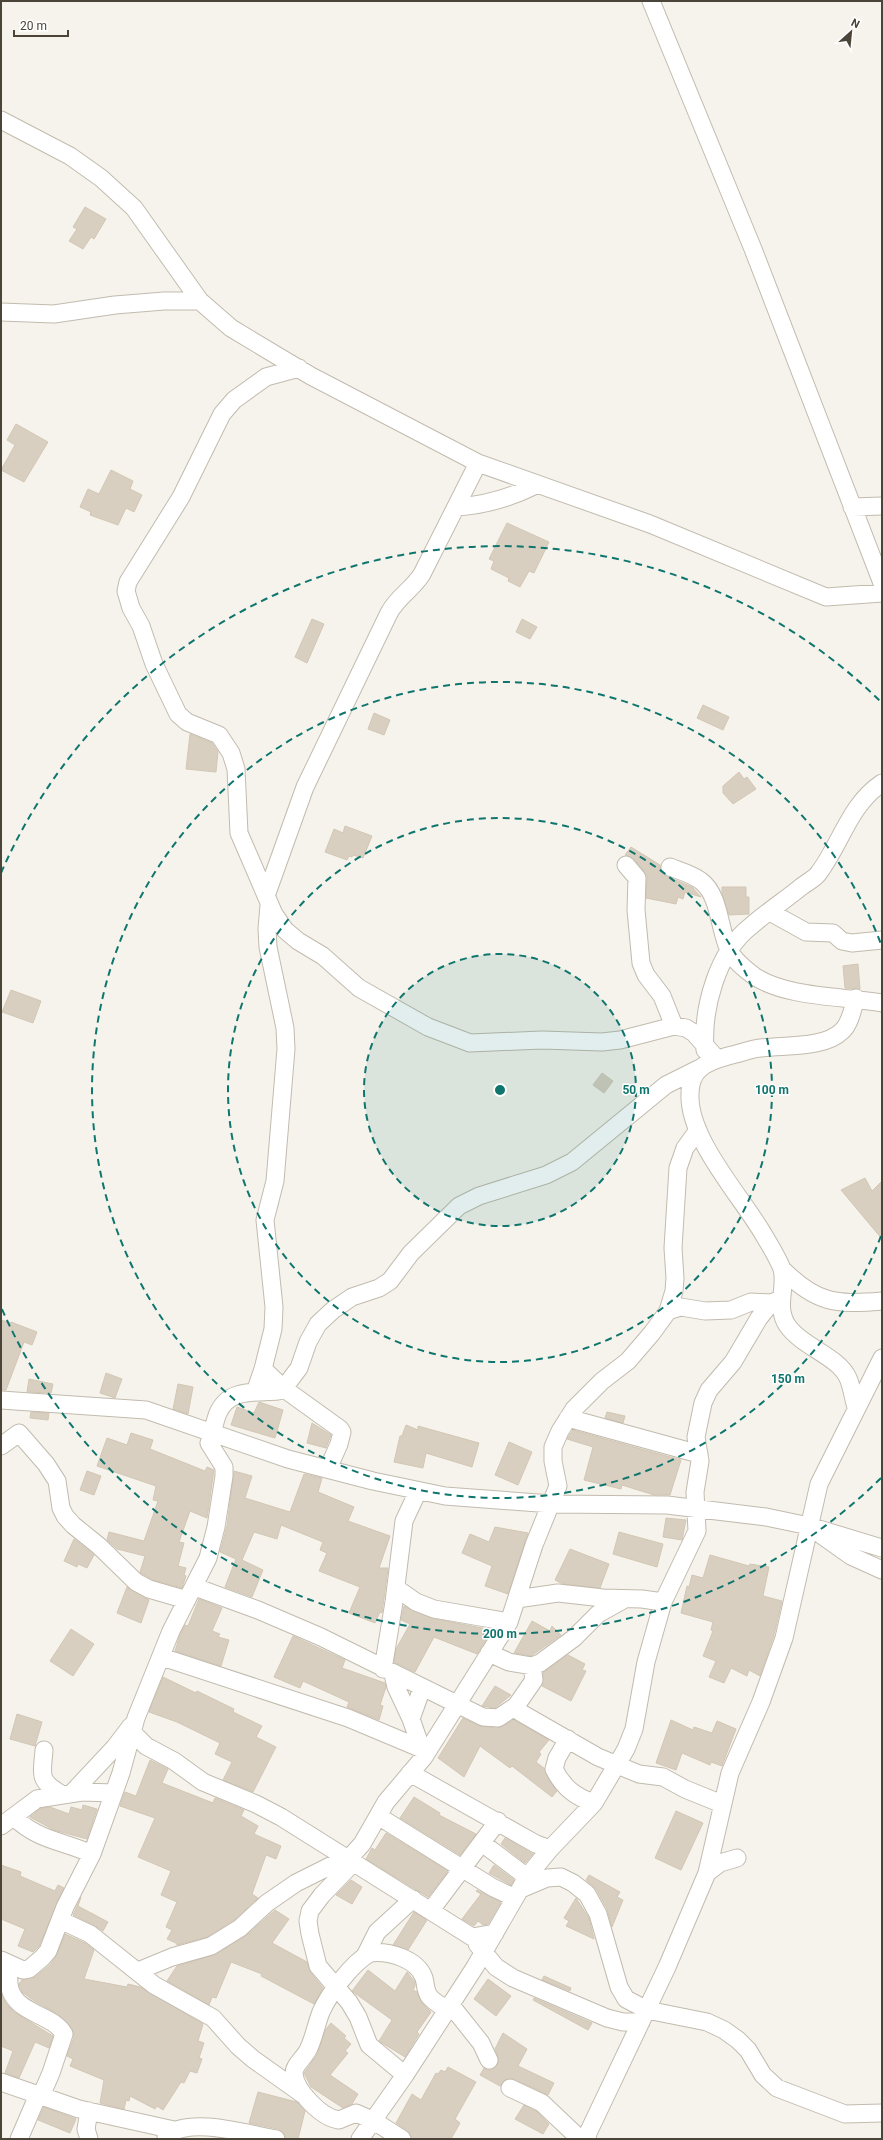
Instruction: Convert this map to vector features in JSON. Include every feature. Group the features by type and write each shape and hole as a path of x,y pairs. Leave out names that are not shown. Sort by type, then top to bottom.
{"street":[{"path":"651,1 753,249 882,583"},
{"path":"1,120 70,156 101,178 134,208 200,301 231,328 299,368 478,463 650,524 826,597 882,593"},
{"path":"1,312 54,314 115,305 164,301 200,301"},
{"path":"299,368 266,377 234,400 222,414 188,485 128,582 126,591 130,608 141,626 154,664 178,714 187,722 211,730 219,735 231,753 236,769 239,833 268,901 285,930 298,941 323,956 359,988 428,1027 470,1043 542,1040 602,1042 620,1040 674,1026 686,1028 705,1044"},
{"path":"255,1392 263,1369 273,1329 274,1307 265,1220 275,1181 286,1049 286,1028 268,947 268,901 305,787 389,613 395,602 417,583 457,508 478,463"},
{"path":"457,508 488,504 513,496 536,484"},
{"path":"852,507 882,506"},
{"path":"882,783 863,799 855,809 836,846 817,875 750,926 739,937 729,951 711,993 705,1044 706,1065 692,1079 690,1099 698,1130 724,1176 762,1232 782,1269 805,1291 824,1298 856,1304 882,1301"},
{"path":"626,865 637,878 636,910 641,963 646,975 662,996 674,1026"},
{"path":"670,867 694,877 708,888 715,901 729,951 743,967 770,984 820,995 856,998 882,1003"},
{"path":"770,912 806,932 833,933 842,940 852,943 882,940"},
{"path":"4,1962 23,1970 29,1969 48,1951 60,1920 92,1854 114,1792 135,1725 172,1631 208,1558 224,1487 224,1467 209,1443 218,1414 228,1398 255,1392 278,1391 283,1388 298,1368 308,1342 318,1324 333,1310 352,1297 379,1288 390,1281 411,1253 459,1206 479,1196 546,1175 572,1162 666,1085 706,1065 754,1049 813,1043 828,1039 843,1030 856,998"},
{"path":"405,2075 369,2045 358,2016 349,2002 318,1966 308,1922 310,1911 357,1851 386,1802 410,1773 508,1622 534,1545 552,1504 558,1486 553,1447 568,1418 589,1393 616,1369 628,1361 652,1333 668,1311 674,1291 675,1278 673,1248 678,1168 684,1148 698,1130"},
{"path":"360,2139 374,2121 449,2007 521,1888 550,1849 594,1803 618,1764 634,1729 646,1662 663,1602 697,1531 695,1492 700,1470 696,1437 703,1403 709,1390 733,1362 759,1318 776,1301 782,1269"},
{"path":"668,1311 681,1307 705,1311 731,1310 751,1302 776,1301"},
{"path":"776,1301 787,1324 795,1334 843,1369 848,1378 856,1408"},
{"path":"587,2139 588,2133 696,1903 707,1873 722,1804 738,1752 762,1702 776,1664 819,1484 882,1358"},
{"path":"263,1369 283,1388 326,1418 342,1432 339,1444 328,1469"},
{"path":"1,1400 146,1410 249,1447 328,1469 445,1496 552,1504 668,1505 696,1510 766,1517 808,1526 882,1548"},
{"path":"568,1418 639,1439 699,1454"},
{"path":"1,1446 20,1433 46,1464 57,1481 61,1508 64,1516 99,1546 136,1582 149,1589 191,1594 258,1610 296,1626 422,1688 490,1719 498,1718 516,1706 534,1680 532,1666"},
{"path":"418,1491 404,1521 388,1671 411,1719 423,1753"},
{"path":"808,1526 851,1556 882,1570"},
{"path":"396,1588 416,1602 434,1609 508,1622"},
{"path":"517,1599 550,1593 623,1600 642,1599 663,1602"},
{"path":"489,1653 509,1662 532,1666 574,1638 598,1614 623,1600"},
{"path":"162,1657 348,1718 423,1753"},
{"path":"411,1719 422,1688"},
{"path":"516,1706 517,1710 522,1714 598,1757 639,1774 663,1777 685,1789 722,1804"},
{"path":"66,1794 115,1747 135,1725"},
{"path":"135,1725 146,1746 174,1761 203,1782 256,1804 305,1831 431,1910 472,1937 482,1953 496,1967 513,1978 568,2003 607,2018 623,2022 644,2016 707,2022 724,2030 738,2040 748,2050 763,2075 777,2088 845,2114 882,2113"},
{"path":"568,1739 557,1758 554,1769 565,1786 574,1794 594,1803"},
{"path":"27,1806 42,1778 44,1750"},
{"path":"410,1773 536,1844 550,1849"},
{"path":"42,1778 45,1783 66,1794"},
{"path":"7,1822 38,1799 66,1794 114,1792"},
{"path":"378,1816 463,1869 521,1888 547,1878 561,1877 573,1883 587,1894 598,1914 619,1987 626,1999 644,2016"},
{"path":"7,1822 38,1835 62,1842 92,1854"},
{"path":"431,1910 498,1822"},
{"path":"482,1843 521,1888"},
{"path":"707,1873 720,1863 737,1858"},
{"path":"138,1971 172,1957 211,1946 240,1928 267,1903 309,1876 349,1860"},
{"path":"307,2098 295,2077 295,2068 306,2053 322,2012 336,1988 364,1956 377,1932 413,1899"},
{"path":"60,1920 90,1934 154,1984 213,2018 238,2046 288,2086 307,2098 320,2111 334,2120 343,2119 356,2113 374,2121 402,2139"},
{"path":"472,1937 495,1933"},
{"path":"364,1956 377,1952 403,1958 422,1974 426,1991 430,1997 449,2007 481,2043 489,2060"},
{"path":"4,1962 13,1994 28,2009 56,2025 64,2034 51,2073 19,2139"},
{"path":"1,2082 89,2111 168,2134 185,2127 208,2128 276,2139"},
{"path":"510,2088 542,2103 580,2139"},
{"path":"89,2111 86,2129 89,2139"}],"building":[{"path":"85,207 106,219 94,239 91,237 83,249 69,241 77,229 73,227"},
{"path":"16,424 48,442 24,482 1,470 15,445 7,440"},
{"path":"111,470 133,481 130,489 142,495 134,512 126,508 118,525 90,515 91,512 80,507 88,489 99,494"},
{"path":"507,523 549,542 534,573 529,571 520,587 508,581 509,578 491,569 494,561 489,559"},
{"path":"312,619 324,624 307,663 295,657"},
{"path":"522,619 537,627 530,639 516,632"},
{"path":"703,705 729,717 723,730 697,718"},
{"path":"374,713 390,720 384,735 368,729"},
{"path":"190,734 212,743 218,752 216,772 186,769"},
{"path":"739,772 744,779 747,777 756,789 733,804 723,793 723,786"},
{"path":"345,826 372,836 363,858 353,855 352,857 349,856 347,860 325,852 334,829 343,833"},
{"path":"631,847 660,865 662,873 666,876 692,887 701,897 685,892 683,899 678,897 676,904 646,898 647,875 633,858 625,855"},
{"path":"722,887 746,887 746,897 749,897 749,914 729,915 722,894"},
{"path":"858,964 860,989 845,988 843,966"},
{"path":"11,990 41,1001 33,1023 2,1012"},
{"path":"602,1073 613,1081 604,1093 593,1085"},
{"path":"865,1178 872,1191 882,1181 882,1239 841,1190"},
{"path":"1,1320 11,1322 37,1332 32,1345 24,1342 6,1390 1,1390"},
{"path":"106,1373 122,1379 115,1398 100,1393"},
{"path":"29,1379 53,1384 51,1393 27,1392"},
{"path":"178,1384 193,1387 188,1414 173,1409"},
{"path":"259,1402 283,1410 275,1438 231,1425 237,1407 254,1413"},
{"path":"31,1412 49,1413 48,1420 30,1418"},
{"path":"607,1412 625,1416 623,1423 605,1418"},
{"path":"312,1423 331,1435 326,1448 307,1443"},
{"path":"406,1425 418,1430 418,1426 479,1443 472,1467 426,1453 423,1468 394,1462 400,1436 402,1436"},
{"path":"573,1430 681,1460 670,1495 654,1495 622,1485 621,1489 584,1480 593,1447 567,1439"},
{"path":"131,1433 153,1440 150,1449 205,1471 207,1467 214,1470 207,1518 190,1511 179,1542 184,1543 178,1566 186,1568 184,1575 186,1576 182,1588 153,1580 142,1574 140,1572 145,1556 117,1549 107,1540 109,1532 144,1541 158,1501 153,1500 156,1486 97,1466 107,1438 127,1445"},
{"path":"509,1442 532,1452 518,1485 495,1475"},
{"path":"87,1471 101,1476 94,1495 80,1490"},
{"path":"234,1471 252,1476 245,1498 290,1512 304,1474 322,1478 318,1492 354,1507 348,1521 390,1536 379,1568 388,1568 382,1613 380,1612 375,1623 349,1613 360,1587 319,1571 327,1553 320,1550 323,1542 281,1525 277,1539 254,1532 242,1560 263,1570 252,1597 225,1587 236,1559 220,1552 227,1526"},
{"path":"666,1518 686,1520 682,1540 663,1537"},
{"path":"495,1527 528,1533 508,1594 485,1586 492,1566 462,1553 470,1534 489,1542"},
{"path":"619,1532 663,1544 657,1567 613,1554"},
{"path":"74,1539 94,1555 87,1568 78,1564 77,1567 64,1561"},
{"path":"570,1549 609,1564 600,1588 563,1584 555,1580"},
{"path":"710,1555 749,1566 750,1564 769,1567 763,1596 782,1601 774,1635 760,1676 749,1670 747,1676 731,1668 724,1683 709,1677 716,1661 703,1656 713,1631 711,1630 713,1622 681,1613 687,1586 689,1587 692,1575 703,1578"},
{"path":"127,1587 149,1600 141,1623 117,1613"},
{"path":"199,1599 222,1608 212,1631 220,1634 218,1637 229,1640 221,1666 175,1651 180,1635 185,1625 188,1626"},
{"path":"404,1606 431,1618 492,1630 477,1654 434,1637 415,1672 394,1662 396,1649 410,1624 401,1620"},
{"path":"532,1621 550,1631 552,1626 561,1635 531,1656 514,1653"},
{"path":"71,1629 94,1644 73,1676 50,1661"},
{"path":"293,1636 345,1660 342,1668 385,1683 386,1687 380,1705 383,1706 379,1720 347,1707 349,1702 303,1681 300,1688 274,1677"},
{"path":"568,1655 585,1664 582,1670 586,1671 571,1701 542,1686 543,1673"},
{"path":"163,1677 196,1693 197,1691 234,1709 233,1712 262,1726 256,1737 276,1747 253,1792 223,1780 232,1762 215,1754 220,1743 177,1722 149,1712"},
{"path":"495,1686 511,1695 495,1708 482,1706"},
{"path":"17,1714 42,1722 35,1746 10,1739"},
{"path":"463,1718 479,1726 497,1728 514,1720 549,1740 539,1752 541,1754 536,1762 545,1769 549,1780 557,1791 552,1797 512,1766 510,1768 480,1746 464,1777 438,1758"},
{"path":"671,1720 693,1730 694,1727 712,1733 717,1721 736,1729 722,1766 711,1762 710,1765 682,1753 676,1770 656,1763"},
{"path":"150,1760 168,1769 162,1783 213,1803 215,1798 244,1810 241,1816 258,1826 254,1834 281,1846 276,1859 266,1855 252,1894 258,1898 234,1920 207,1937 177,1945 176,1943 167,1939 172,1930 166,1927 177,1902 161,1895 171,1871 138,1857 155,1818 120,1806 125,1792 136,1796"},
{"path":"414,1797 440,1813 439,1815 476,1834 460,1855 400,1818"},
{"path":"83,1805 97,1809 87,1839 54,1830 30,1817 41,1808 50,1807 69,1814 71,1807 82,1810"},
{"path":"676,1811 703,1823 681,1870 655,1858"},
{"path":"386,1833 448,1871 428,1897 366,1859 372,1848 375,1850"},
{"path":"505,1838 533,1854 525,1863 501,1844"},
{"path":"1,1865 21,1872 20,1876 55,1891 58,1885 64,1888 39,1946 33,1952 18,1946 25,1929 1,1919"},
{"path":"494,1865 514,1880 511,1885 489,1873"},
{"path":"589,1875 620,1892 617,1897 623,1900 612,1927 607,1909 596,1889 586,1880"},
{"path":"351,1880 362,1887 352,1904 336,1895"},
{"path":"477,1890 501,1902 488,1924 483,1925 478,1921 474,1926 462,1919 481,1894 476,1891"},
{"path":"81,1897 78,1906 108,1922 103,1931 73,1915"},
{"path":"576,1898 589,1918 594,1939 566,1926 569,1921 564,1918"},
{"path":"275,1910 289,1919 272,1943 307,1962 310,1972 323,1988 314,2004 261,1976 262,1974 231,1962 216,1998 212,1997 209,2005 167,1981 177,1966 216,1954 247,1935"},
{"path":"414,1912 427,1920 408,1950 393,1945"},
{"path":"65,1934 85,1943 94,1950 84,1979 127,1987 128,1984 140,1987 203,2024 198,2041 204,2043 199,2058 202,2059 197,2073 190,2071 184,2083 181,2082 163,2110 157,2106 155,2109 130,2096 129,2101 126,2100 124,2109 100,2103 104,2080 70,2066 73,2059 67,2056 74,2037 72,2028 58,2014 22,1992 19,1984 22,1980 35,1977 50,1965 57,1955"},
{"path":"368,1970 395,1991 407,1972 415,1982 413,1990 417,1992 422,2003 431,2012 417,2032 419,2034 405,2057 379,2041 392,2020 352,1991"},
{"path":"544,1976 571,1988 570,1991 542,1980"},
{"path":"488,1979 511,1996 496,2016 474,1999"},
{"path":"1,1993 6,2004 14,2012 53,2036 49,2048 35,2042 19,2078 5,2073 13,2051 1,2046"},
{"path":"534,1998 592,2023 588,2030 533,2000"},
{"path":"331,2023 346,2036 344,2038 351,2044 345,2051 348,2053 330,2075 358,2094 352,2104 343,2108 311,2087 304,2073 317,2055 326,2029"},
{"path":"503,2033 527,2049 518,2066 554,2083 548,2095 514,2079 505,2080 500,2086 480,2075 484,2068 493,2069 497,2065 499,2060 495,2049"},
{"path":"448,2067 476,2082 455,2119 460,2123 451,2139 412,2139 408,2131 396,2123 412,2094 421,2100 436,2073 438,2074 441,2070 445,2072"},
{"path":"258,2092 297,2102 305,2111 298,2139 286,2139 283,2132 278,2129 249,2123"},
{"path":"524,2105 536,2111 549,2124 543,2134 515,2119"},
{"path":"44,2107 76,2119 70,2133 38,2120"}]}
